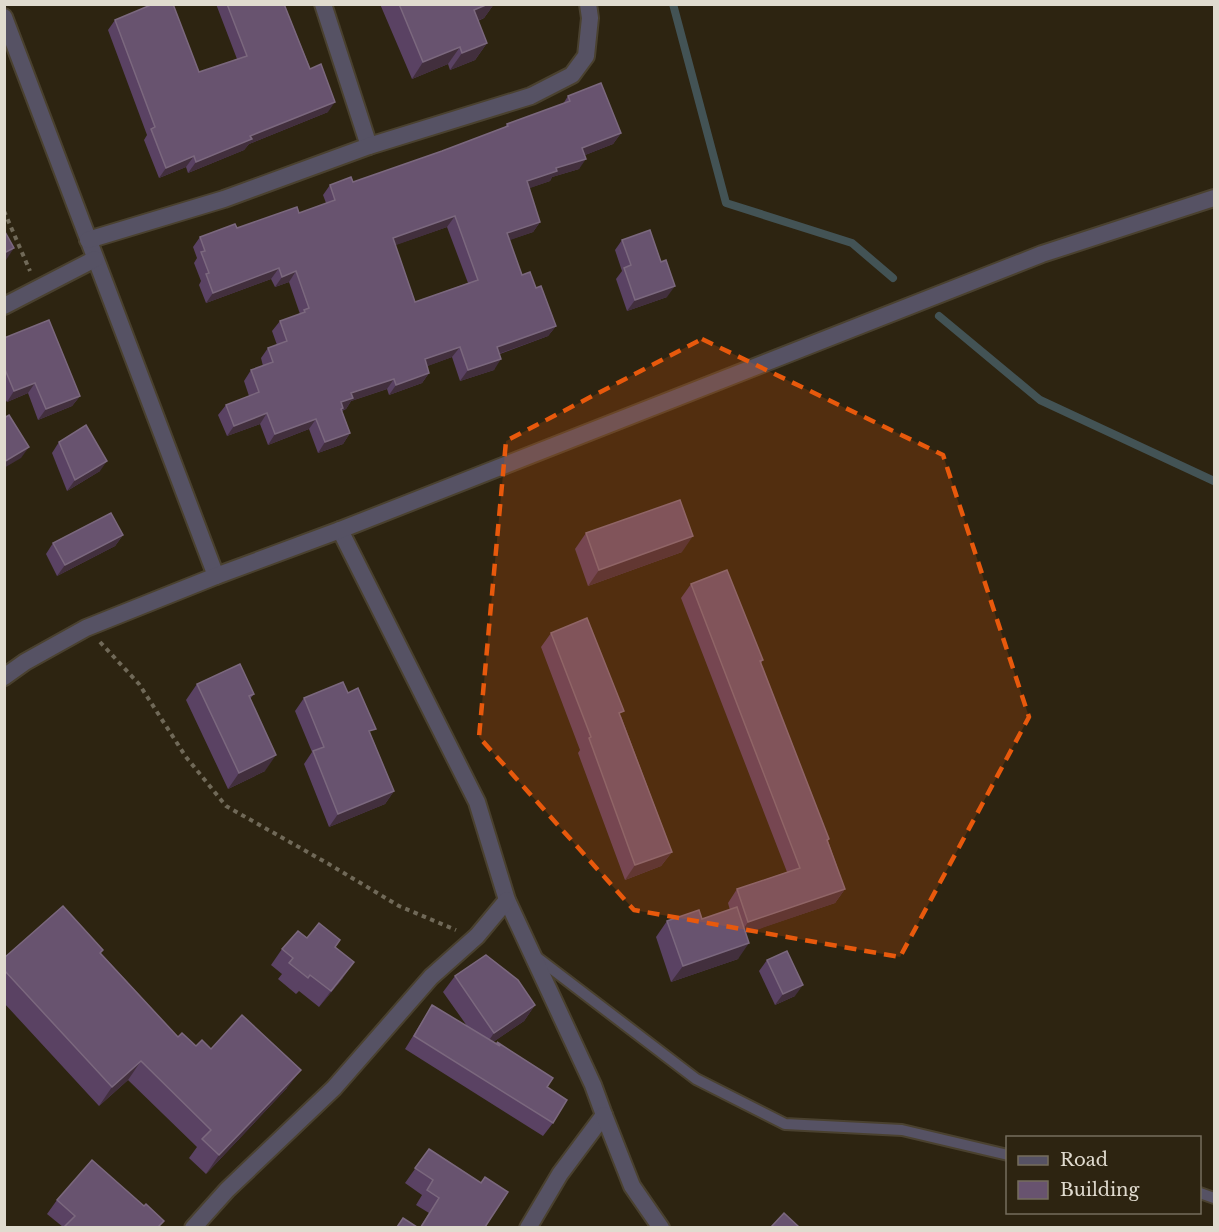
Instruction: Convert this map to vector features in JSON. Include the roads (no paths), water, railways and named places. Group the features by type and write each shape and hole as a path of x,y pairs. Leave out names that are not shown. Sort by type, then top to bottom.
{"street":[{"path":"323,4 369,146"},
{"path":"88,240 224,199 369,146 531,96 572,75 586,56 590,18 588,4"},
{"path":"4,17 216,576"},
{"path":"4,678 25,662 86,628 216,576 340,530 1042,254 1215,198"},
{"path":"4,306 95,259"},
{"path":"340,530 477,802 507,900 592,1085 632,1186 661,1227"},
{"path":"193,1227 334,1088 431,977 477,936 507,900"},
{"path":"528,1227 560,1173 604,1115"}],"lane":[{"path":"530,952 696,1079 785,1124 902,1130 1006,1155"}],"waterway":[{"path":"673,4 726,203 852,243 893,278"},
{"path":"939,316 1040,400 1214,481"}]}
